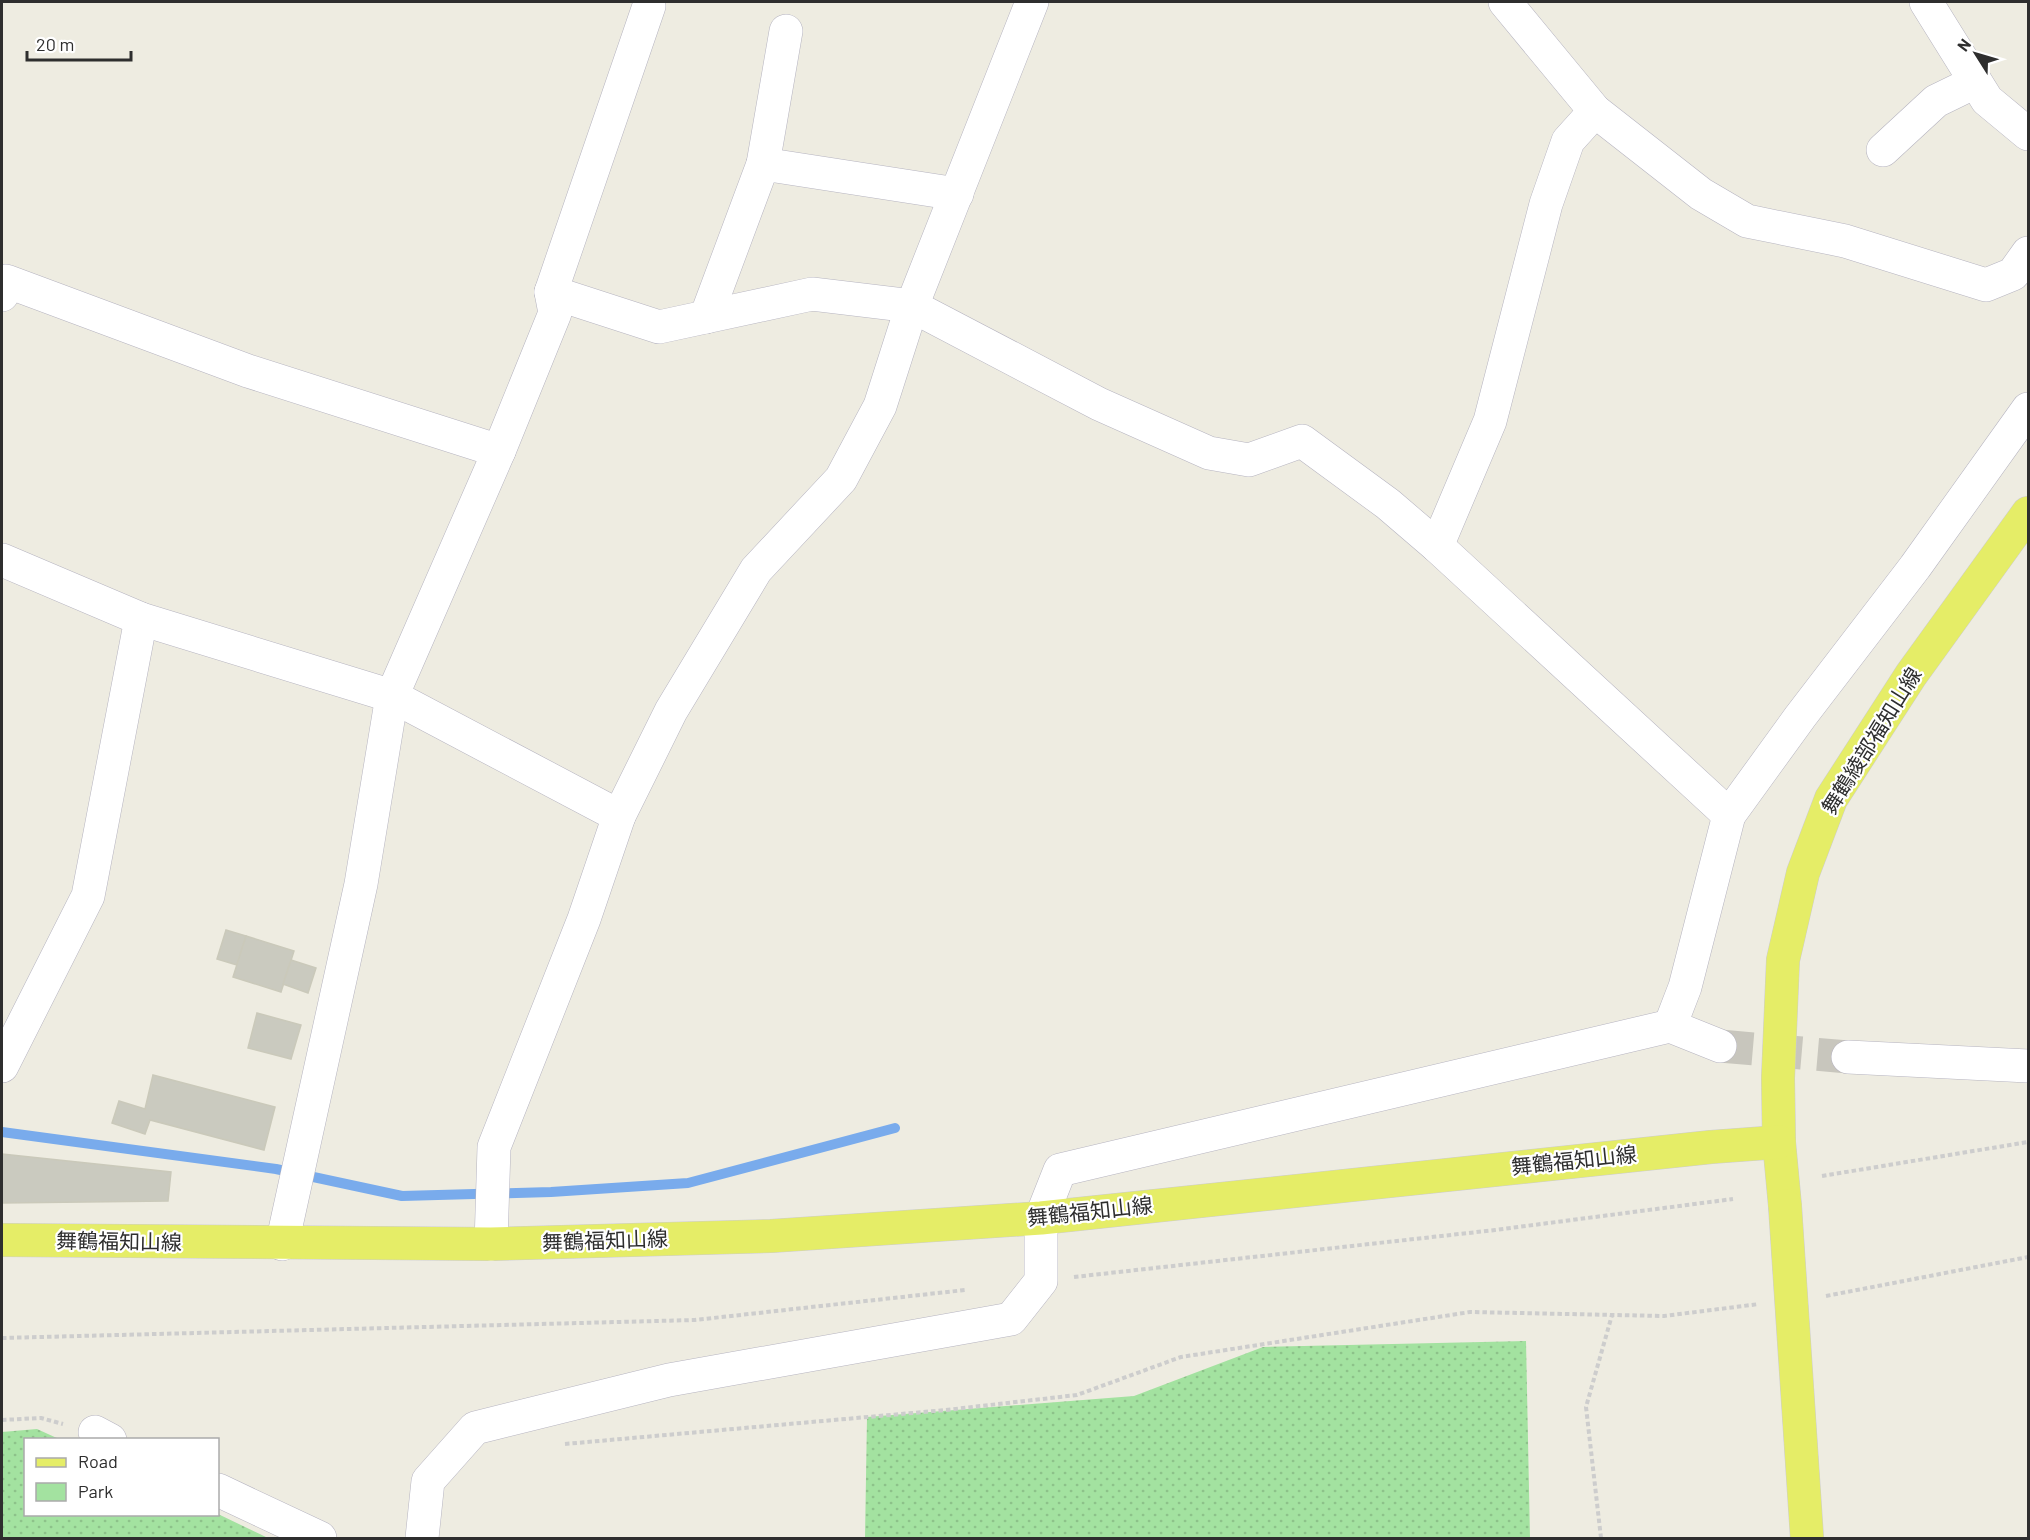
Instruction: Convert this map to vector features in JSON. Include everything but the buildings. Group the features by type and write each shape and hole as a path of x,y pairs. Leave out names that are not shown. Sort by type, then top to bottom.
{"main road":[{"name":"舞鶴綾部福知山線","path":"1779,1142 1778,1078 1783,960 1803,873 1831,799 1911,675 2028,513"},
{"path":"1779,1142 1808,1539"},
{"name":"舞鶴福知山線","path":"2,1240 491,1244 771,1236 1041,1218 1700,1148 1779,1142"}],"street":[{"path":"491,1244 494,1148 584,919 619,816 671,711 756,570 841,479 879,406 912,306 1032,2"},
{"path":"1505,2 1595,111 1701,194 1746,221 1845,241 1986,285 2013,274 2028,253"},
{"path":"1926,2 1987,100 2028,134"},
{"path":"282,1244 361,884 392,696 499,452 555,313 551,292 649,6"},
{"path":"706,317 763,164 786,31"},
{"path":"1883,150 1936,100 1976,82"},
{"path":"1437,546 1490,421 1546,204 1568,141 1595,111"},
{"path":"763,164 957,194"},
{"path":"2,295 6,281 248,370 499,452"},
{"path":"551,292 659,327 812,294 912,306 1100,404 1209,453 1249,460 1302,441 1388,504 1437,546 1729,815"},
{"path":"1670,1026 1685,987 1729,815 1800,717 1915,567 2028,409"},
{"path":"2,560 141,620 392,696 619,816"},
{"path":"2,1066 88,896 141,620"},
{"path":"422,1539 428,1481 475,1428 669,1380 1011,1319 1041,1281 1041,1218 1060,1170 1670,1026 1720,1046"},
{"path":"1848,1057 2028,1066"},
{"path":"219,1490 320,1539"}],"path":[{"path":"1822,1176 2028,1143"},
{"path":"1041,1281 1495,1230 1733,1199"},
{"path":"1819,1297 2028,1257"},
{"path":"2,1338 695,1320 972,1289"},
{"path":"559,1444 946,1410 1077,1395 1181,1357 1470,1312 1665,1316 1759,1304"},
{"path":"1601,1539 1587,1407 1612,1315"},
{"path":"2,1420 41,1418 103,1436"}],"green space":[{"path":"1526,1341 1530,1538 865,1538 867,1417 1134,1396 1263,1347"},
{"path":"37,1429 57,1438 24,1438 24,1516 219,1514 268,1538 2,1538 2,1432"}],"waterway":[{"path":"2,1132 276,1169 402,1196 551,1192 688,1183 895,1128"}],"tunnel":[{"path":"1720,1046 1848,1057"}]}
